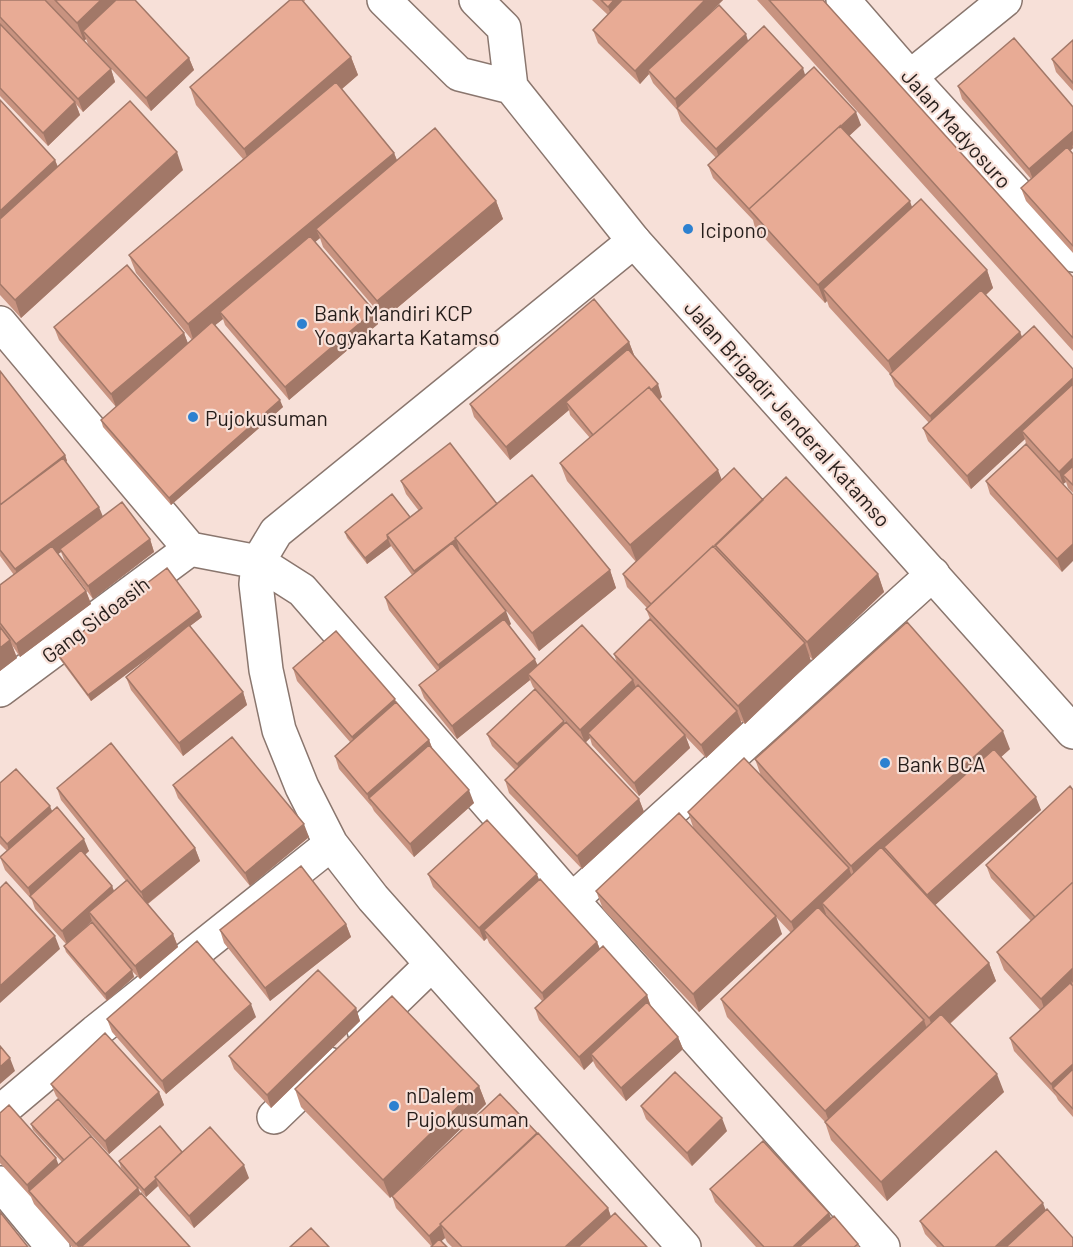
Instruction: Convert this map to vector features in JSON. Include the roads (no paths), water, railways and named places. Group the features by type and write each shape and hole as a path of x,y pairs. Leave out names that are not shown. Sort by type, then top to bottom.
{"street":[{"path":"384,0 459,74 511,87 504,28 476,0"},
{"name":"Jalan Madyosuro","path":"843,0 910,77 1073,255"},
{"path":"910,77 1005,0"},
{"name":"Jalan Brigadir Jenderal Katamso","path":"511,87 634,241 1073,732"},
{"path":"634,241 276,532 258,562 256,584 266,670 279,730 302,787 331,844 373,898 684,1247"},
{"path":"0,323 190,549 258,562 302,590 572,900 882,1247"},
{"name":"Gang Sidoasih","path":"0,690 190,549"},
{"path":"572,900 933,574"},
{"path":"0,1112 95,1032 331,844"},
{"path":"274,1117 431,964"},
{"path":"0,1183 53,1247"}],"place":[{"name":"Icipono","path":"688,229"},
{"name":"Bank Mandiri KCP Yogyakarta Katamso","path":"302,324"},
{"name":"Pujokusuman","path":"193,417"},
{"name":"Bank BCA","path":"885,763"},
{"name":"nDalem Pujokusuman","path":"394,1106"}]}
